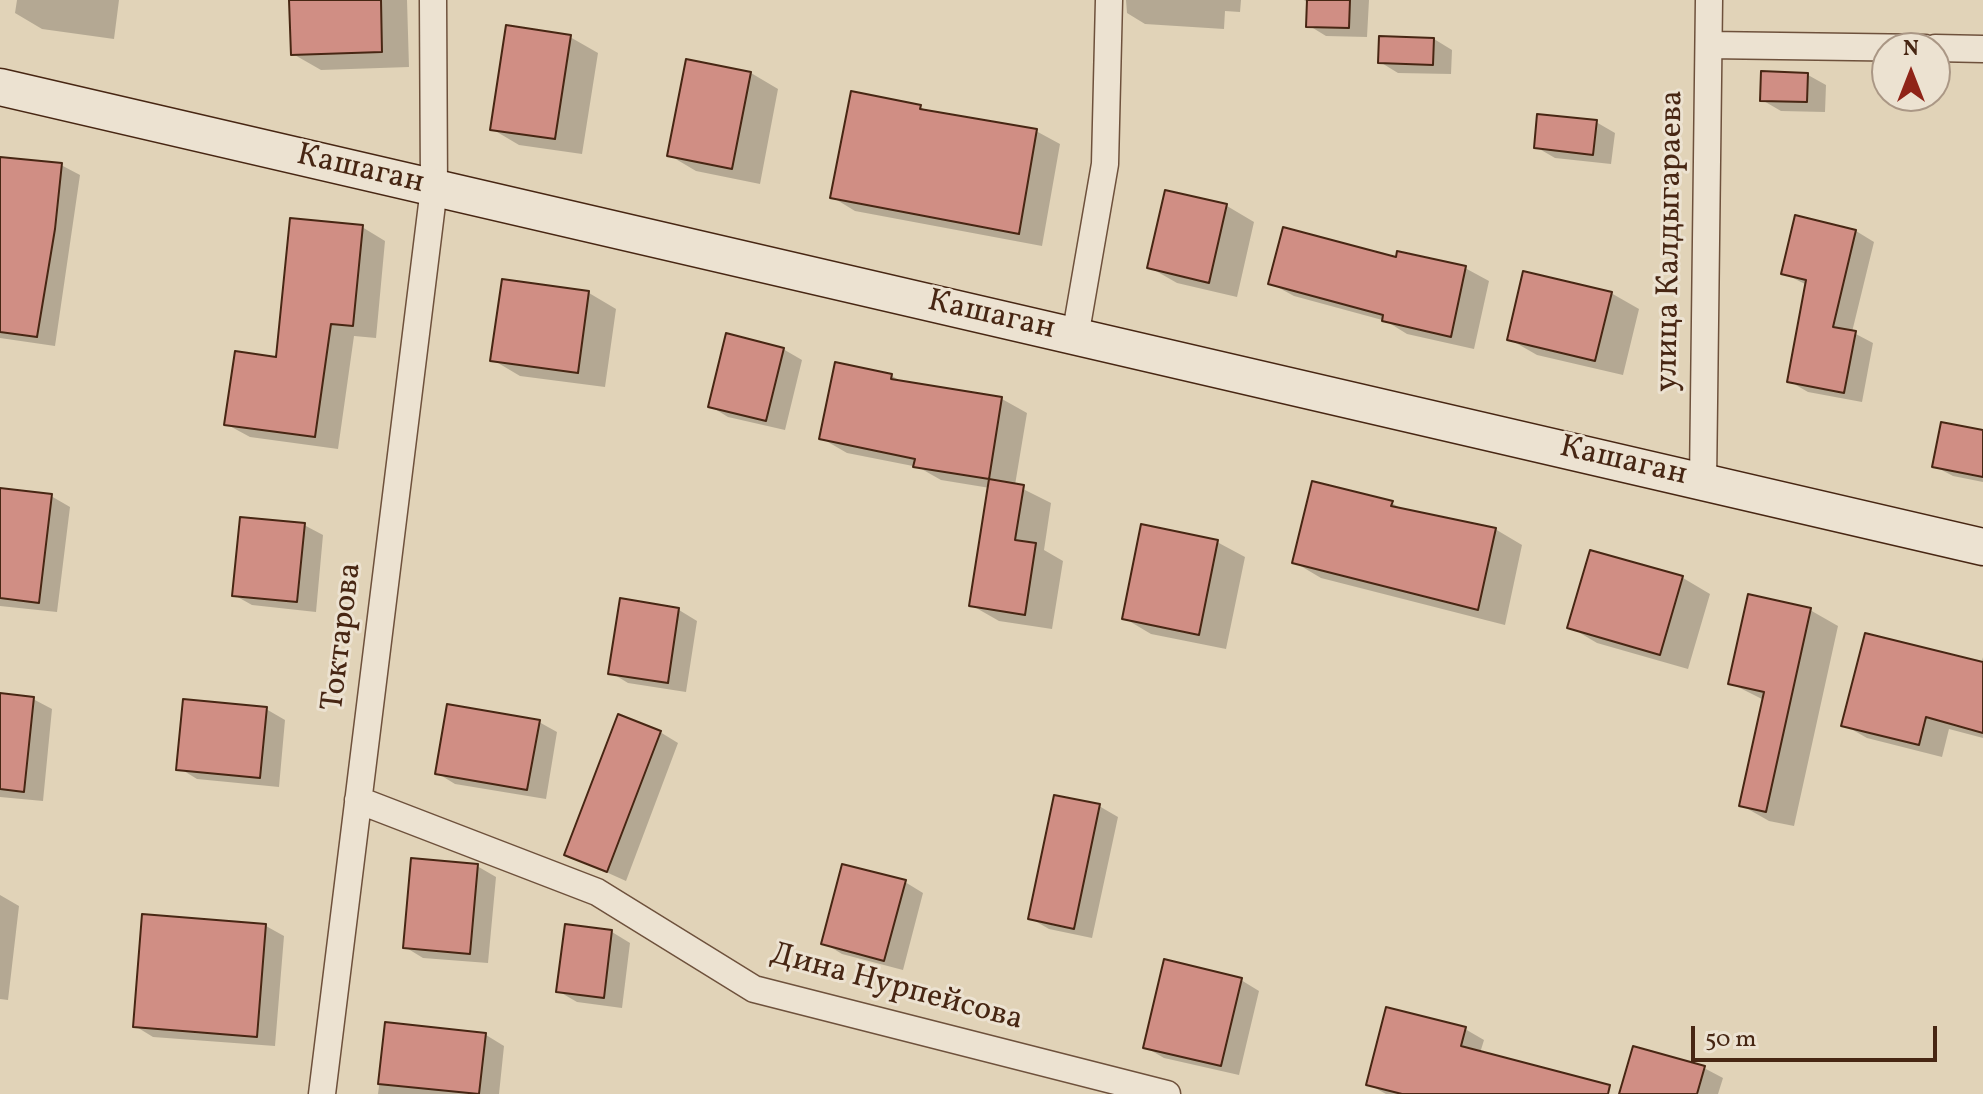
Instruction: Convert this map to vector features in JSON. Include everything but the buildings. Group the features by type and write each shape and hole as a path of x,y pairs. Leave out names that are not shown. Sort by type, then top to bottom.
{"street":[{"name":"Токтарова","path":"322,1094 434,188 433,0"},
{"path":"1075,337 1105,164 1109,0"},
{"name":"улица Калдыгараева","path":"1703,482 1709,0"},
{"path":"1709,45 1871,47"},
{"path":"1951,48 1983,49"},
{"name":"Кашаган","path":"0,87 1983,547"},
{"name":"Дина Нурпейсова","path":"358,800 597,892 754,989 1167,1094"}]}
